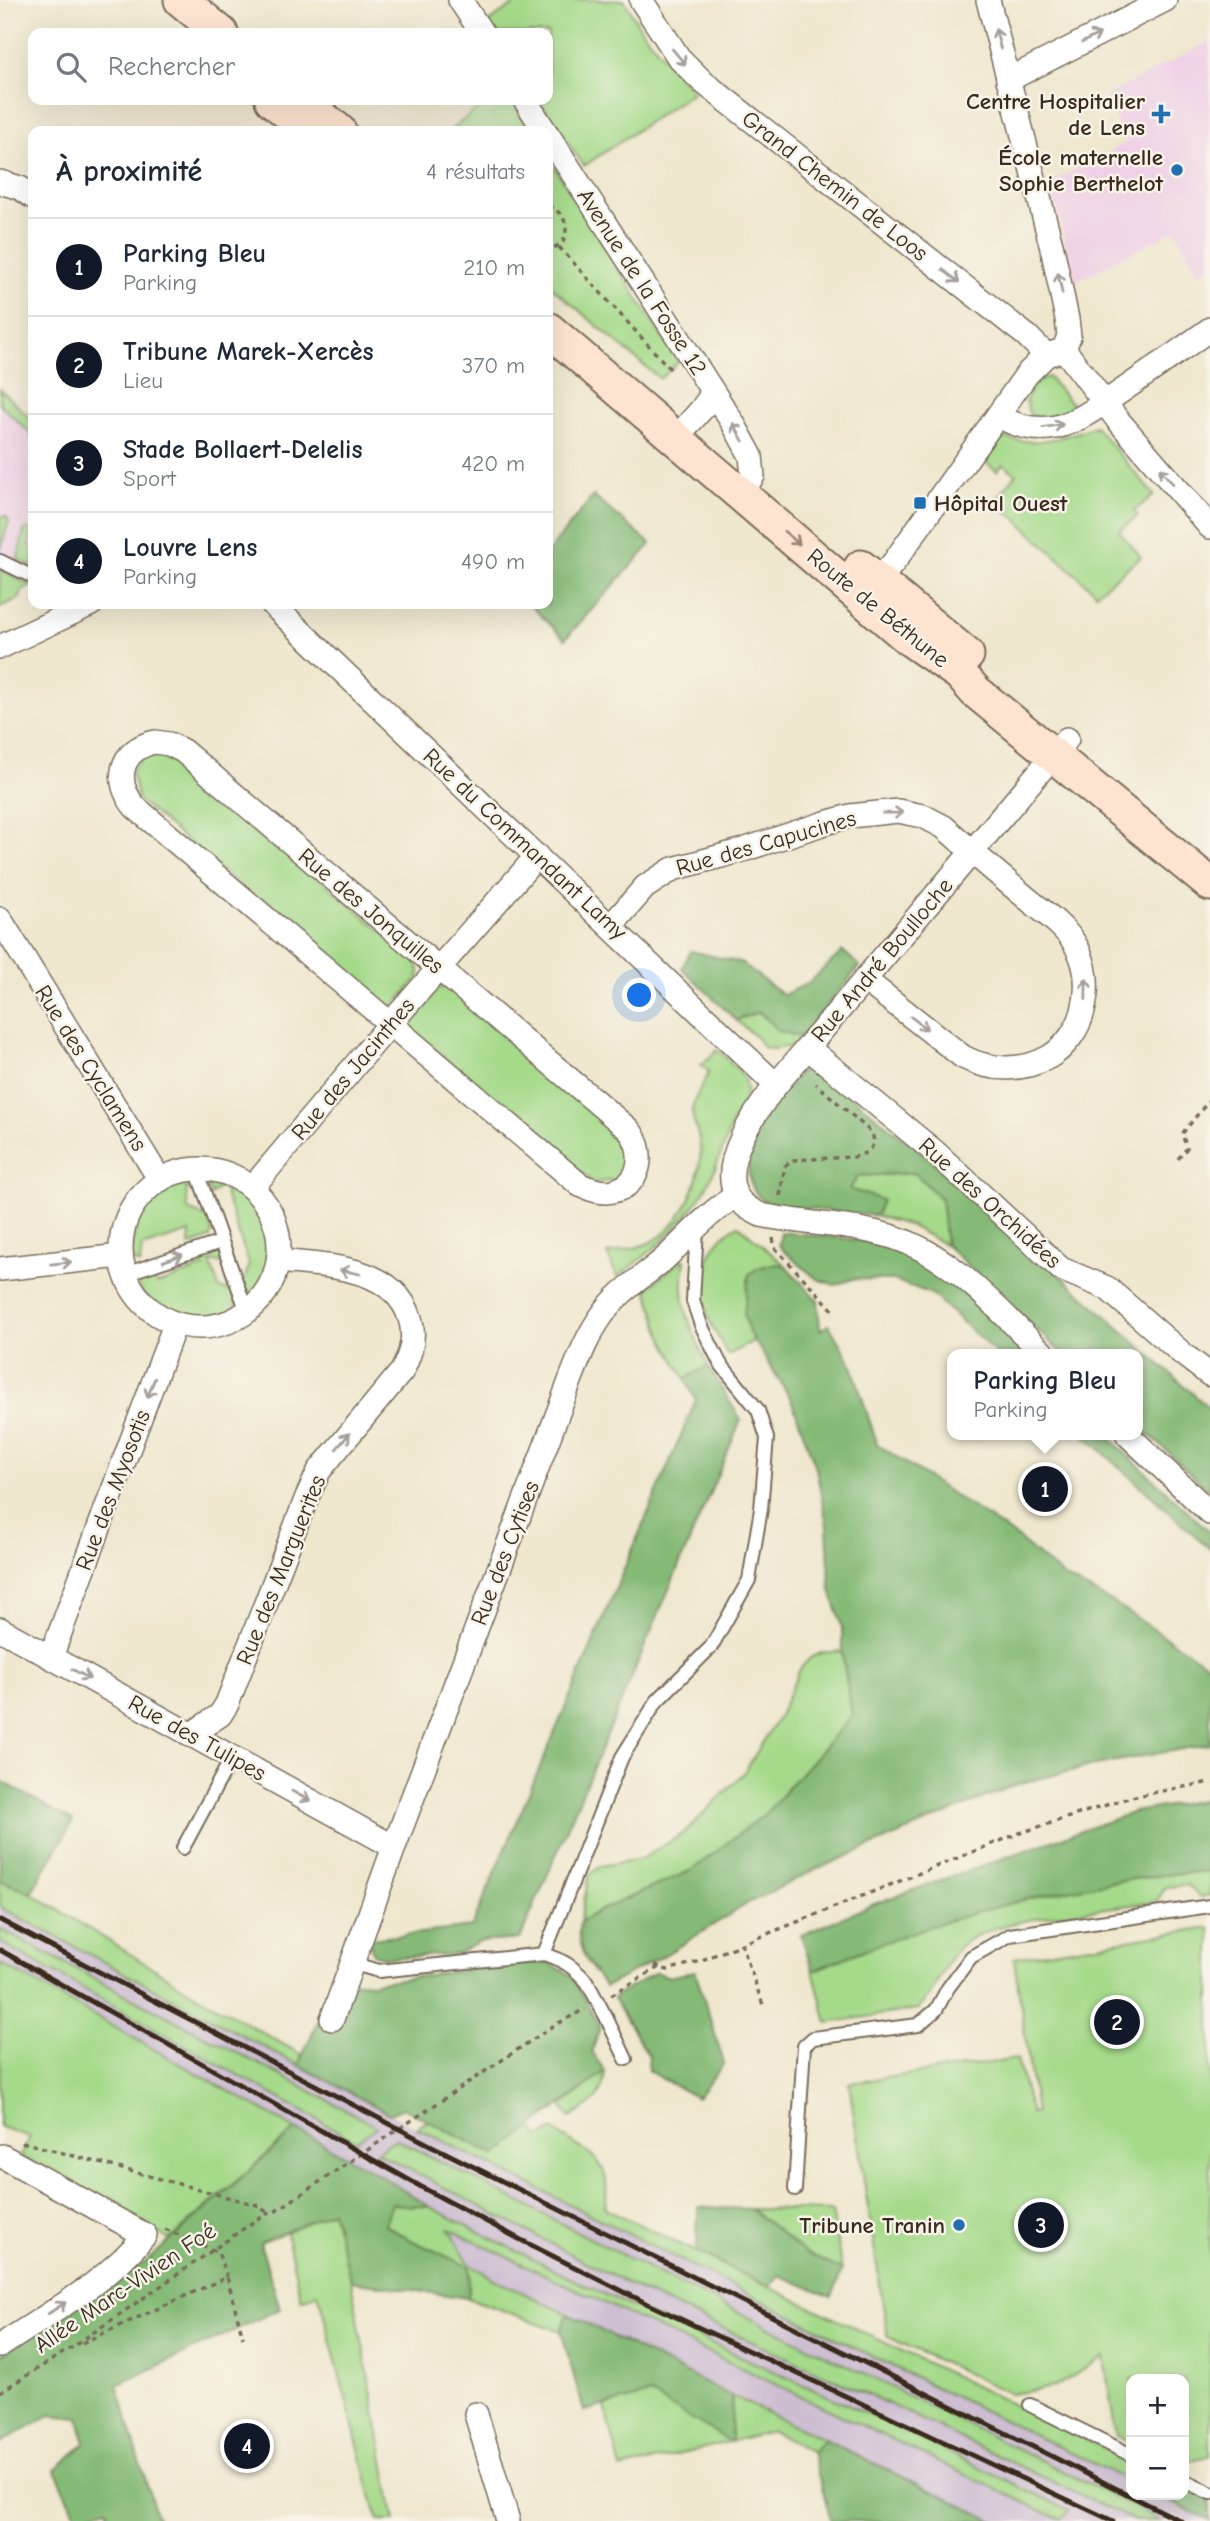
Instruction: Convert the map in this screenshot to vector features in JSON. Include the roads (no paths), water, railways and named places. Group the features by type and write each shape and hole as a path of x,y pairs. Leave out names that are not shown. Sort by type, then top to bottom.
{"main road":[{"path":"153,0 187,28"},
{"path":"181,0 215,28"},
{"path":"278,105 304,126"},
{"path":"307,105 333,126"},
{"name":"Route de Béthune","path":"553,309 746,485 871,589 908,638 960,674 975,691 1060,747 1210,858"},
{"name":"Route de Béthune","path":"553,333 684,430"},
{"name":"Route de Béthune","path":"1060,747 1210,884"}],"street":[{"path":"460,0 479,28"},
{"name":"Grand Chemin de Loos","path":"641,0 679,58 703,82 1027,336 1055,352 1104,403 1210,527"},
{"path":"871,589 1027,374 1055,352 1069,336 1052,246 988,0"},
{"path":"1008,80 1165,0"},
{"name":"Avenue de la Fosse 12","path":"528,105 542,126"},
{"name":"Avenue de la Fosse 12","path":"553,142 748,450 746,485"},
{"path":"0,182 28,194"},
{"path":"999,416 1025,428 1056,427 1088,414 1210,329"},
{"name":"Avenue de la Fosse 12","path":"684,430 713,393"},
{"path":"0,647 65,609"},
{"name":"Rue du Commandant Lamy","path":"277,609 776,1085"},
{"name":"Rue des Jonquilles","path":"155,742 169,744 183,751 636,1138 640,1155 632,1178 624,1187 613,1192 602,1192 580,1185 390,1024 135,807 127,798 122,773 131,752 143,744 155,742"},
{"name":"Rue André Boulloche","path":"736,1196 733,1172 742,1138 752,1117 776,1085 814,1053 865,980 1060,747"},
{"name":"Rue des Capucines","path":"611,926 645,887 673,869 850,816 898,811 923,816 944,827 973,853"},
{"path":"865,980 963,1057 975,1063 996,1068 1022,1067 1052,1055 1064,1045 1075,1031 1085,1004 1087,988 1083,959 1066,931 973,853"},
{"name":"Rue des Jacinthes","path":"252,1188 390,1024 537,856"},
{"name":"Rue des Cyclamens","path":"0,919 160,1180"},
{"name":"Rue des Orchidées","path":"814,1053 935,1153 1061,1269 1107,1288 1210,1375"},
{"path":"196,1169 226,1173 252,1188 263,1200 277,1228 279,1261 268,1290 247,1312 227,1322 205,1327 175,1324 144,1305 133,1290 123,1265 121,1238 130,1213 146,1191 177,1172 196,1169"},
{"path":"736,1196 749,1209 776,1218 893,1237 937,1256 954,1268 1039,1349"},
{"name":"Rue des Cytises","path":"332,2020 569,1381 591,1331 604,1311 620,1295 664,1259 710,1213 736,1196"},
{"name":"Rue des Marguerites","path":"190,1735 220,1714 227,1704 319,1471 402,1371 410,1357 412,1325 401,1300 390,1286 349,1270 279,1261"},
{"path":"0,1269 123,1265"},
{"name":"Rue des Myosotis","path":"51,1657 175,1324"},
{"path":"1133,1440 1210,1513"},
{"name":"Rue des Tulipes","path":"0,1629 394,1847"},
{"path":"0,2346 106,2276 154,2231 1,2149"},
{"path":"476,2414 508,2521"}],"lane":[{"path":"0,561 28,575"},
{"path":"196,1169 247,1312"},
{"path":"544,1954 622,1757 657,1701 711,1647 749,1580 761,1509 767,1438 758,1410 720,1363 693,1301 697,1227"},
{"path":"123,1265 221,1242"},
{"path":"183,1848 232,1757"},
{"path":"795,2189 804,2046 813,2039 918,2025 936,2010 948,1988 971,1957 1010,1935 1210,1906"},
{"path":"354,1964 379,1970 544,1954 560,1959 573,1966 587,1982 626,2059"},
{"path":"1030,2405 1126,2453"},
{"path":"1189,2483 1210,2493"}],"railway":[{"path":"0,1920 430,2145 1181,2521"},
{"path":"0,1950 425,2189 521,2240 644,2302 1113,2521"}],"place":[{"name":"Centre Hospitalier de Lens","path":"1161,114"},
{"name":"École maternelle Sophie Berthelot","path":"1177,170"},
{"name":"Hôpital Ouest","path":"920,503"},
{"name":"Parking Bleu","path":"1045,1489"},
{"name":"Tribune Marek-Xercès","path":"1117,2022"},
{"name":"Tribune Tranin","path":"959,2225"},
{"name":"Stade Bollaert-Delelis","path":"1041,2225"},
{"name":"Louvre Lens","path":"247,2446"}]}
